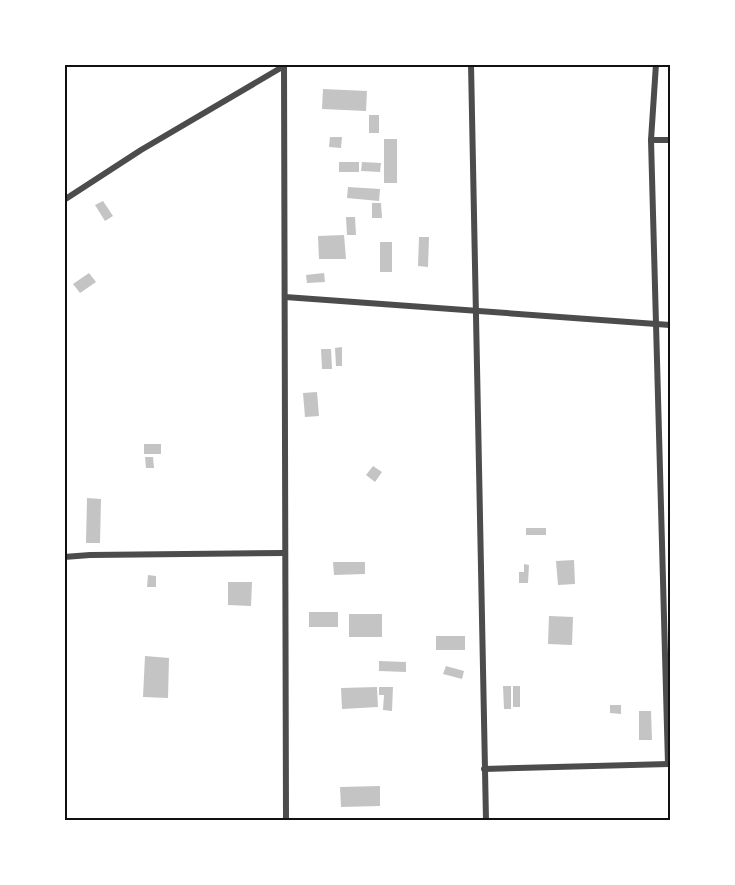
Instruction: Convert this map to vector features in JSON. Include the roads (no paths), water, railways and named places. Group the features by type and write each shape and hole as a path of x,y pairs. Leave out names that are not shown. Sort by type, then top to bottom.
{"street":[{"path":"471,64 486,820"},
{"path":"484,769 669,764 651,140 656,64"},
{"path":"64,200 141,150 284,65"},
{"path":"284,65 286,820"},
{"path":"651,140 670,141"},
{"path":"285,297 670,325"},
{"path":"64,557 284,553"},
{"path":"663,576 670,575"}]}
